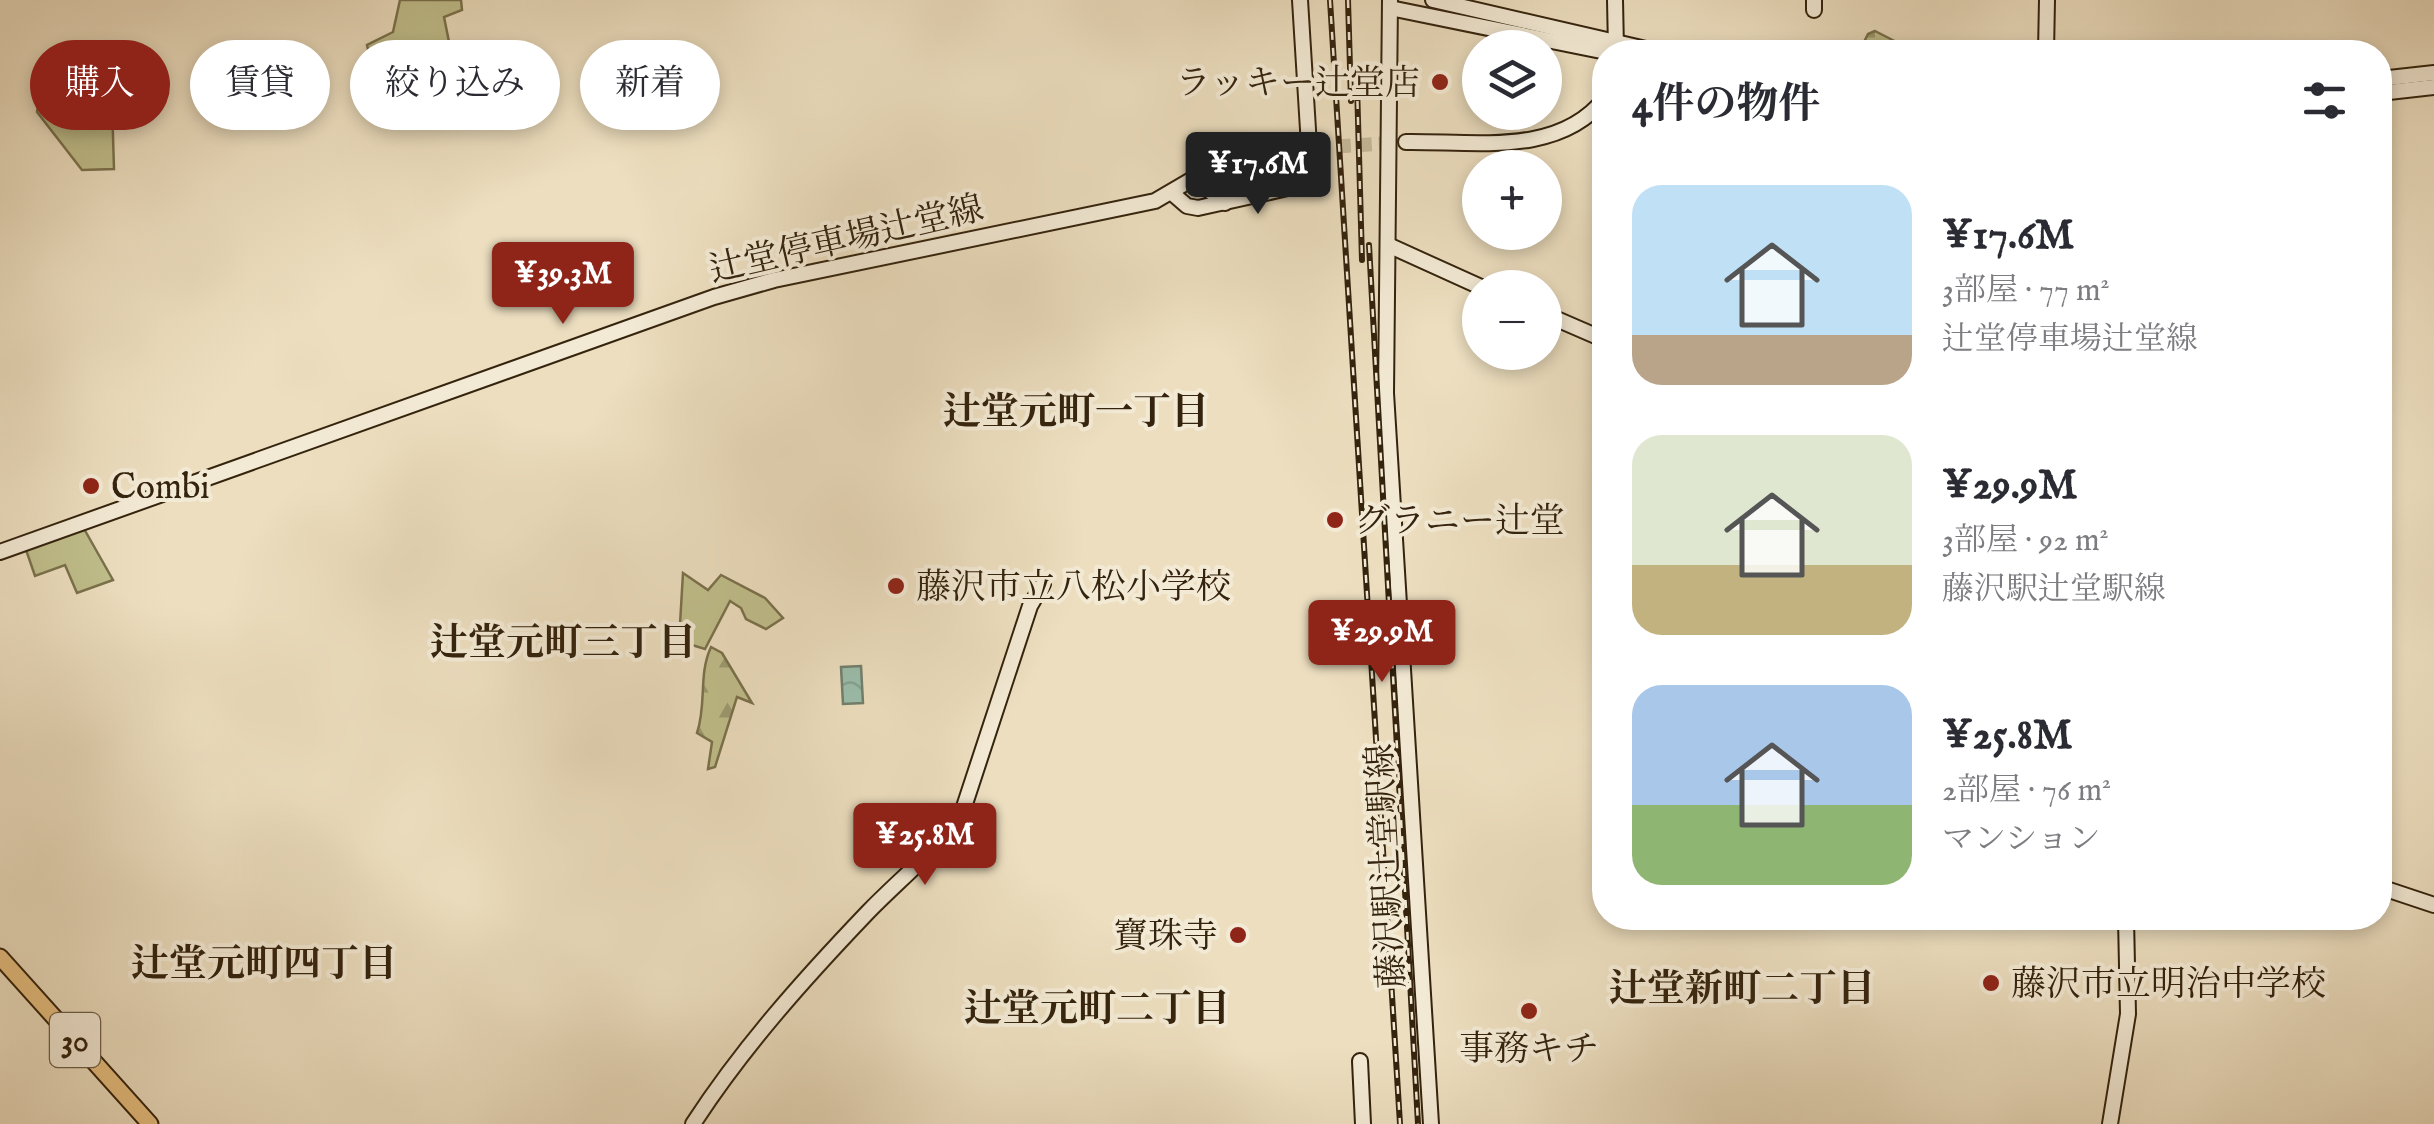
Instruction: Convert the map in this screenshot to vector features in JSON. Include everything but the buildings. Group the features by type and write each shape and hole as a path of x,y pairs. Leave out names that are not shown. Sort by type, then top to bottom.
{"main road":[{"name":"30","path":"0,957 150,1124"}],"street":[{"path":"1172,193 1187,206 1224,203 1299,183 1310,162 1300,0"},
{"path":"1433,0 1592,44"},
{"path":"1613,40 1615,0"},
{"path":"2046,40 2048,0"},
{"path":"1390,4 1592,46"},
{"name":"藤沢駅辻堂駅線","path":"1390,4 1388,454 1430,1124"},
{"path":"2392,78 2434,73"},
{"path":"2392,92 2434,87"},
{"path":"1406,142 1537,140 1561,134 1592,114"},
{"name":"辻堂停車場辻堂線","path":"0,552 714,297 790,277 1155,202 1208,170 1253,152"},
{"path":"1208,170 1206,188 1224,203"},
{"path":"1388,245 1462,278"},
{"path":"1562,321 1592,334"},
{"path":"693,1124 726,1073 781,1006 871,908 944,840 962,812 1030,606 1043,584"},
{"path":"2392,891 2434,905"},
{"path":"2110,1124 2128,1014 2126,930"},
{"path":"1360,1060 1363,1124"}],"green space":[{"path":"400,0 461,0 462,10 444,17 449,40 377,40 393,32"},
{"path":"1875,31 1893,40 1865,40"},
{"path":"51,130 113,130 114,169 82,170"},
{"path":"83,527 113,580 77,593 65,565 35,576 25,547"},
{"path":"683,573 708,590 721,575 765,598 783,618 766,629 746,619 741,608 730,601 705,649 679,641"},
{"path":"711,647 722,653 752,703 737,697 715,767 708,769 712,742 697,733"}],"water":[{"path":"861,666 863,703 843,704 841,667"}],"tunnel":[{"path":"1253,152 1406,142"}],"railway":[{"path":"1330,0 1400,1124"},
{"path":"1348,0 1351,101"},
{"path":"1357,85 1362,260"},
{"path":"1369,245 1418,1124"}],"place":[{"name":"ラッキー辻堂店","path":"1440,82"},
{"name":"Combi","path":"91,486"},
{"name":"グラニー辻堂","path":"1335,520"},
{"name":"藤沢市立八松小学校","path":"896,586"},
{"name":"寶珠寺","path":"1238,935"},
{"name":"藤沢市立明治中学校","path":"1991,983"},
{"name":"事務キチ","path":"1529,1011"}],"district":[{"name":"辻堂元町一丁目","path":"1076,411"},
{"name":"辻堂元町三丁目","path":"563,642"},
{"name":"辻堂元町四丁目","path":"264,963"},
{"name":"辻堂新町二丁目","path":"1742,988"},
{"name":"辻堂元町二丁目","path":"1097,1008"}]}
